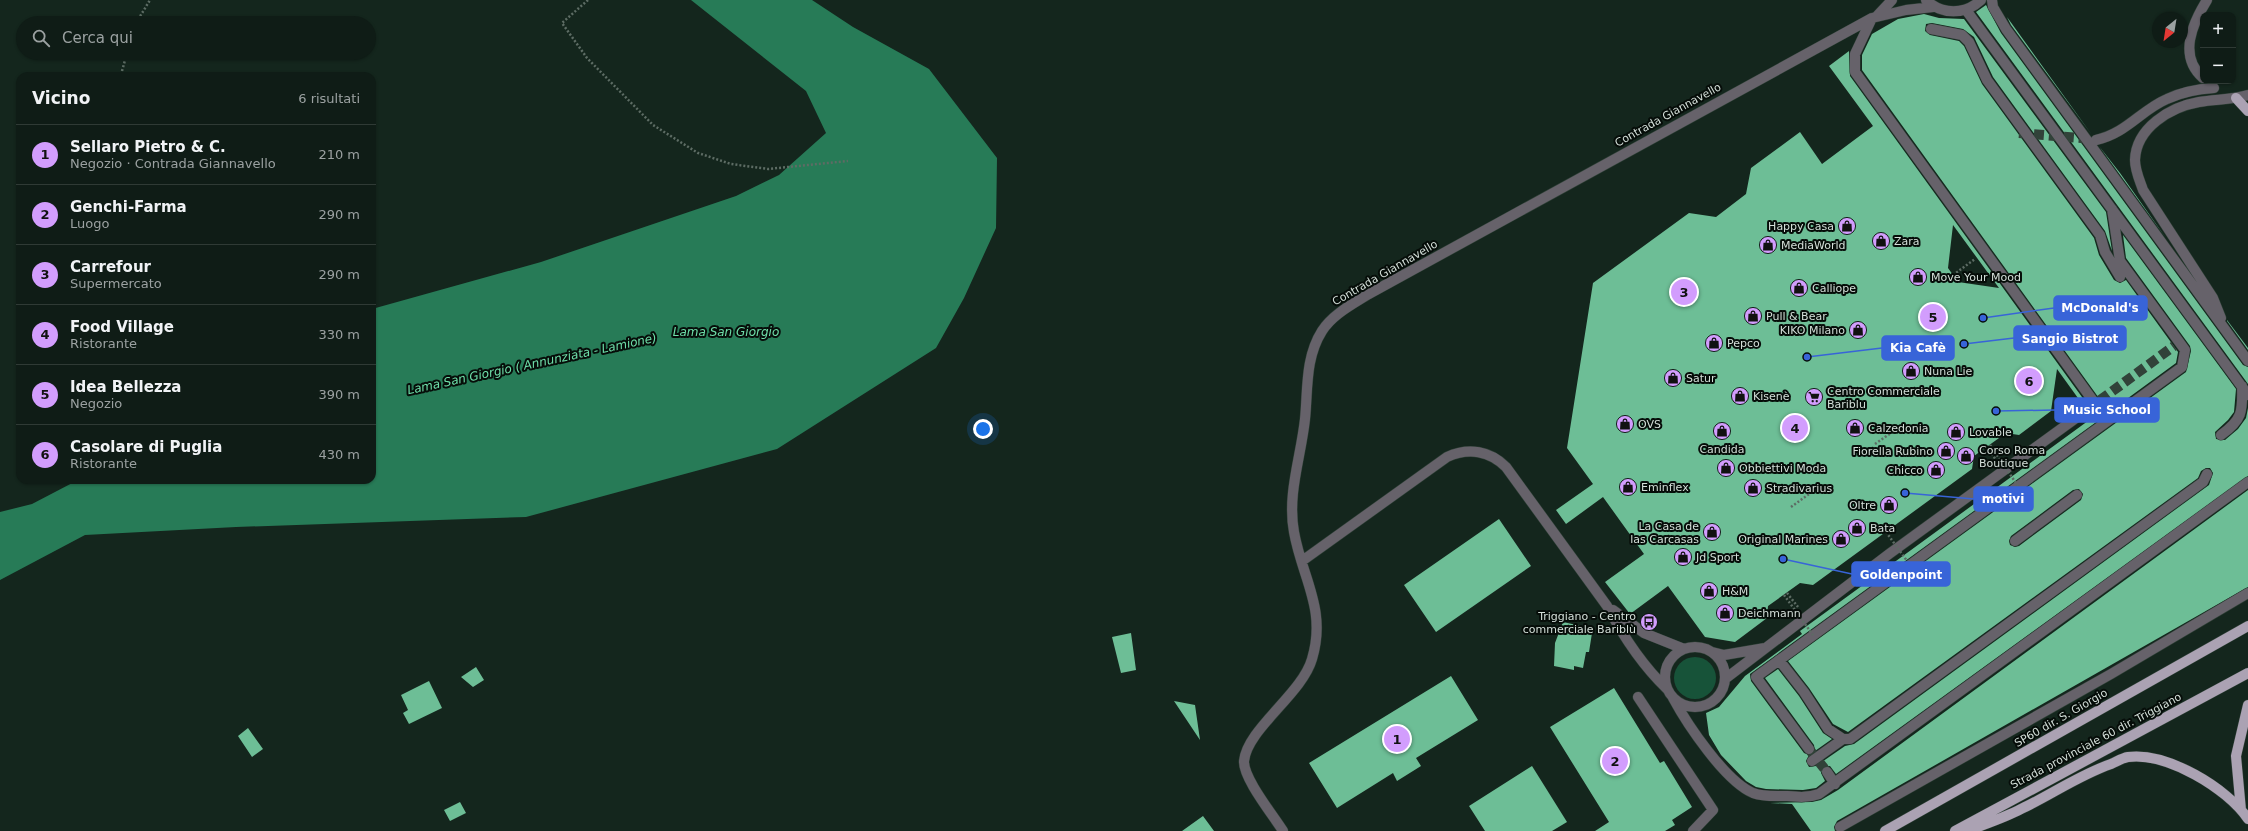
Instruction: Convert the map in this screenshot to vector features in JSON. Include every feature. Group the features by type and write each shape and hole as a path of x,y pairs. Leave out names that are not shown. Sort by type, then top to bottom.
{"main road":[{"path":"2236,98 2248,111"},
{"name":"SP60 dir. S. Giorgio","path":"1885,831 2245,627"},
{"name":"Strada provinciale 60 dir. Triggiano","path":"1955,831 2248,673"},
{"path":"2241,810 2236,756 2248,705"},
{"path":"1967,831 2021,810 2099,768 2127,757 2148,758 2174,766 2196,776 2217,789 2241,810 2248,819"}],"street":[{"path":"1892,0 1874,17 1855,54 1856,72 2107,420"},
{"path":"1874,17 1930,4 1950,12 1966,10 1981,0"},
{"path":"1992,0 1993,8 2006,29 2248,361"},
{"path":"2200,75 2195,71 2189,54 2189,36 2198,14 2207,0"},
{"path":"1966,10 2248,395"},
{"name":"Contrada Giannavello","path":"1283,831 1247,777 1244,760 1250,743 1266,722 1301,683 1312,660 1317,619 1313,595 1294,534 1290,507 1305,418 1306,385 1313,350 1322,330 1336,315 1367,295 1874,17"},
{"path":"1931,29 1962,35 1969,42 1987,80 2100,235 2104,252 2120,277"},
{"path":"2209,84 2214,88 2236,98"},
{"path":"2096,140 2109,137 2166,99 2196,88 2214,88"},
{"path":"2226,331 2214,298 2143,190 2137,173 2135,161 2141,139 2148,129 2170,112 2198,102 2236,98 2248,95"},
{"path":"1809,749 1756,677 2107,420 2182,367 2185,350 2120,261 2112,209"},
{"path":"2221,435 2239,418 2243,405 2242,386"},
{"path":"1725,679 1805,618 2087,410"},
{"path":"1302,560 1447,457 1466,451 1482,452 1492,456 1506,467 1608,606 1619,627 1655,678 1667,689 1684,717 1724,770 1752,792 1764,796 1809,797 1819,794 1835,784 2248,482"},
{"path":"1812,761 1842,739 1850,739 2203,482 2207,474"},
{"path":"2014,541 2077,495"},
{"path":"1840,827 2043,713 2248,593"},
{"path":"1608,606 1625,621 1644,633 1684,649"},
{"path":"1667,689 1665,680 1668,666 1676,654 1684,649 1692,647 1709,650 1724,655 1765,648"},
{"path":"1673,698 1681,704 1690,707 1700,707 1709,704 1718,698 1723,689 1725,679 1721,662 1709,650"},
{"path":"1779,660 1804,692 1828,728 1842,739"},
{"path":"1638,697 1713,810 1693,831"},
{"path":"1827,772 1835,784"}],"path":[{"path":"140,16 150,0"},
{"path":"588,0 562,23 587,58 653,125 698,153 731,164 768,169 848,161"},
{"path":"122,71 125,60"},
{"path":"1953,275 1985,252"},
{"path":"1875,444 1900,426"},
{"path":"1990,445 2018,486"},
{"path":"1791,507 1816,489"},
{"path":"1886,532 1910,564"},
{"path":"1805,618 1786,594 1813,635"}],"shaded area":[{"path":"1691,657 1699,657 1707,660 1713,666 1716,678 1713,690 1707,696 1699,699 1691,699 1683,696 1677,690 1674,682 1674,674 1677,666 1683,660"}],"water":[{"name":"Lama San Giorgio","path":"691,0 812,0 853,27 929,69 997,158 996,228 964,298 936,348 777,449 526,517 236,527 85,535 0,580 0,512 32,504 70,484 376,484 376,308 541,262 736,196 779,175 826,133 806,91"}],"building":[{"path":"1986,5 2001,33 2243,365 2248,367 2248,384 1976,12"},
{"path":"1924,14 1939,18 1964,19 2106,212 2112,251 2105,231 1993,77 1974,37 1963,29 1932,23 1926,24 1925,31 1930,35 1959,41 1964,46 1982,84 2094,238 2099,255 2114,280 2120,283 2126,280 2178,352 2176,363 2109,412 1862,70 1862,55 1872,34 1898,19"},
{"path":"2007,17 2092,135 2011,25"},
{"name":"Centro Commerciale Bariblu","path":"1849,51 1850,76 2087,404 2083,405 2057,369 2051,411 2019,435 2006,433 1974,456 1972,469 1813,585 1800,583 1768,606 1767,618 1735,642 1705,637 1668,586 1630,614 1605,582 1644,554 1603,497 1566,524 1556,510 1593,484 1567,448 1593,283 1689,213 1716,217 1746,194 1751,168 1800,132 1822,164 1873,126 1829,66","holes":["1953,225 1999,288 1958,282 1948,268"]},
{"path":"2099,146 2120,173 2166,238"},
{"path":"2123,235 2236,389 2234,412 2215,432 2216,439 2225,440 2238,429 2246,418 2248,408 2248,476 1836,774 1830,766 1823,767 1821,773 1825,781 1816,788 1803,790 1766,789 1756,787 1746,781 1721,755 1709,735 1706,713 1719,707 1745,676 1802,634 1800,631 2092,418 2091,415 2093,412 2099,420 1750,674 1751,681 1804,753 1809,755 1806,761 1809,767 1816,766 1845,746 1854,744 2209,485 2213,473 2210,468 2206,468 2201,471 2198,478 1848,732 1833,724 1809,688 1788,661 2186,372 2191,351 2190,346 2126,258","holes":["2079,489 2083,494 2081,500 2019,546 2015,547 2010,545 2009,541 2011,536 2073,490"]},
{"path":"2227,321 2248,348 2248,350"},
{"path":"2248,490 2248,587 1837,821 1834,827 1835,831 1811,831 1792,804 1770,803 1812,802 1821,800 1838,790"},
{"path":"1499,519 1531,566 1436,632 1404,585"},
{"path":"1563,622 1590,628 1589,632 1592,633 1589,652 1586,652 1583,668 1574,666 1574,670 1554,666 1555,643"},
{"path":"1131,633 1136,670 1121,673 1112,637"},
{"path":"476,667 484,680 473,687 461,677"},
{"path":"1778,669 1799,696 1823,733 1832,739 1815,751 1814,745 1765,678"},
{"path":"1451,676 1478,720 1416,758 1421,766 1397,781 1393,773 1337,808 1309,763"},
{"path":"429,681 442,708 409,724 403,713 408,710 401,695"},
{"path":"1614,688 1660,763 1664,761 1692,807 1672,820 1675,825 1665,831 1595,831 1609,822 1550,727"},
{"path":"1174,701 1195,705 1200,740"},
{"path":"248,728 263,749 252,757 238,736"},
{"path":"1532,766 1567,822 1552,831 1485,831 1469,806"},
{"path":"460,802 466,813 450,821 444,810"},
{"path":"1203,816 1214,831 1182,831"}],"tunnel":[{"path":"2019,133 2093,139"},
{"path":"2088,409 2174,346"},
{"path":"1809,749 1827,772"}],"place":[{"name":"Happy Casa","path":"1847,226"},
{"name":"Zara","path":"1881,241"},
{"name":"MediaWorld","path":"1768,245"},
{"name":"Move Your Mood","path":"1918,277"},
{"name":"Calliope","path":"1799,288"},
{"name":"Carrefour","path":"1684,292"},
{"name":"Pull & Bear","path":"1753,316"},
{"name":"Idea Bellezza","path":"1933,317"},
{"name":"McDonald's","path":"1983,318"},
{"name":"KIKO Milano","path":"1858,330"},
{"name":"Pepco","path":"1714,343"},
{"name":"Sangio Bistrot","path":"1964,344"},
{"name":"Kia Cafè","path":"1807,357"},
{"name":"Nuna Lie","path":"1911,371"},
{"name":"Satur","path":"1673,378"},
{"name":"Casolare di Puglia","path":"2029,381"},
{"name":"Kisenè","path":"1740,396"},
{"name":"Centro Commerciale Bariblu","path":"1814,397"},
{"name":"Music School","path":"1996,411"},
{"name":"OVS","path":"1625,424"},
{"name":"Food Village","path":"1795,428"},
{"name":"Calzedonia","path":"1855,428"},
{"name":"Candida","path":"1722,431"},
{"name":"Lovable","path":"1956,432"},
{"name":"Fiorella Rubino","path":"1946,451"},
{"name":"Corso Roma Boutique","path":"1966,456"},
{"name":"Obbiettivi Moda","path":"1726,468"},
{"name":"Chicco","path":"1936,470"},
{"name":"Eminflex","path":"1628,487"},
{"name":"Stradivarius","path":"1753,488"},
{"name":"motivi","path":"1905,493"},
{"name":"Oltre","path":"1889,505"},
{"name":"Bata","path":"1857,528"},
{"name":"La Casa de las Carcasas","path":"1712,532"},
{"name":"Original Marines","path":"1841,539"},
{"name":"Jd Sport","path":"1683,557"},
{"name":"Goldenpoint","path":"1783,559"},
{"name":"H&M","path":"1709,591"},
{"name":"Deichmann","path":"1725,613"},
{"name":"Triggiano - Centro commerciale Bariblù","path":"1649,622"},
{"name":"Sellaro Pietro & C.","path":"1397,739"},
{"name":"Genchi-Farma","path":"1615,761"}],"water label":[{"name":"Lama San Giorgio ( Annunziata - Lamione)","path":"532,364"}]}
